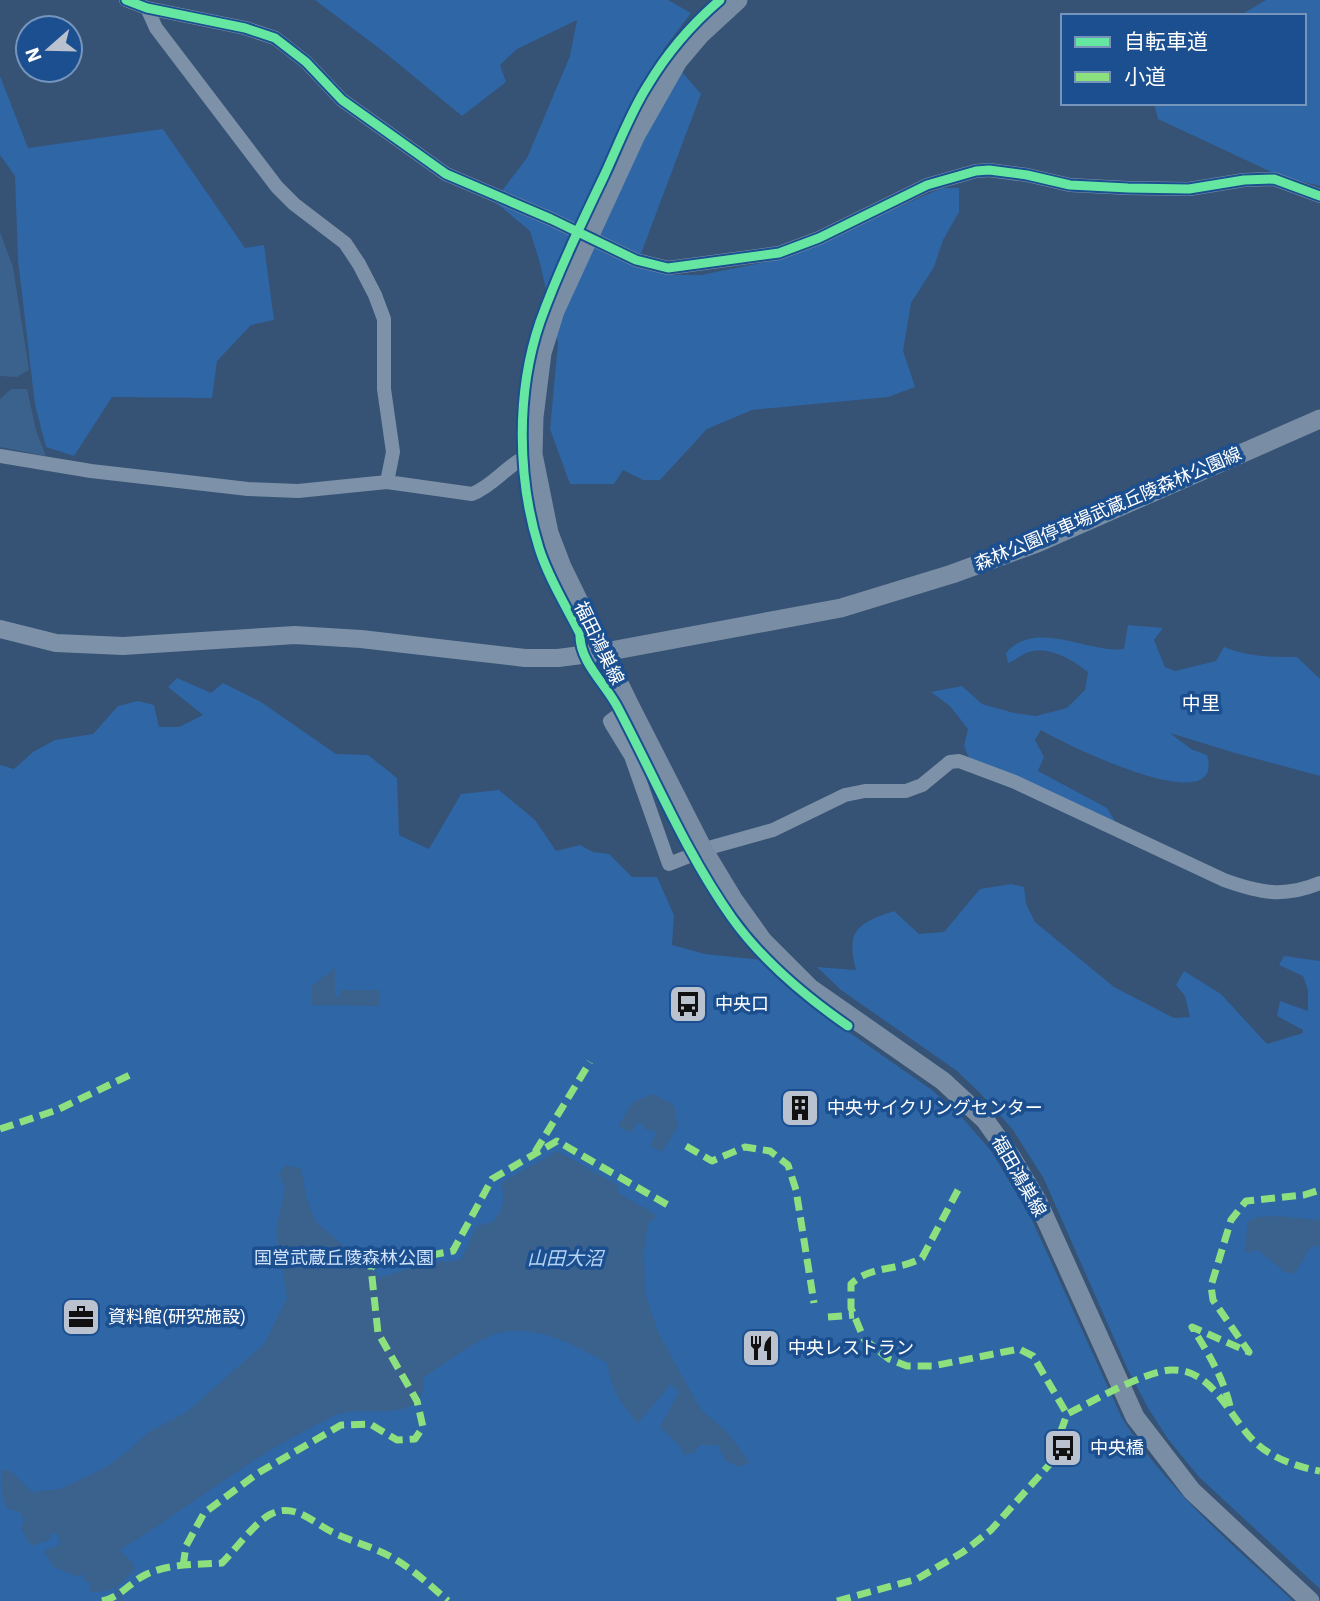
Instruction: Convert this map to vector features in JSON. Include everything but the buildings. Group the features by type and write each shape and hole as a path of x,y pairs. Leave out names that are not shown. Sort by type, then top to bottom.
{"main road":[{"name":"福田鴻巣線","path":"738,0 700,35 678,61 636,135 555,311 542,353 535,406 533,454 549,533 562,567 630,706 705,851 733,899 763,940 810,988 943,1081 985,1120 1012,1157 1038,1202 1135,1417 1192,1491 1310,1601"},
{"name":"森林公園停車場武蔵丘陵森林公園線","path":"605,652 841,608 953,574 1037,543 1320,419"}],"street":[{"path":"126,0 147,8 245,28 275,38 306,62 342,100 446,174 636,260 668,268 779,253 819,238 927,185 954,175 989,170 1070,185 1128,188 1189,189 1244,180 1275,179 1320,197"},
{"path":"147,8 164,38 277,187 294,204 345,243 365,274 384,319 384,389 393,452 387,482"},
{"path":"0,456 91,471 248,489 298,491 387,482 472,494 482,490 524,457 533,454"},
{"path":"0,629 56,643 123,646 295,635 373,640 525,658 558,658 605,652"},
{"path":"630,706 610,721 631,756 668,864 773,830 845,795 865,791 906,791 922,785 950,762 959,761 1015,782 1224,880 1259,892 1300,891 1320,883"}],"green space":[{"path":"315,0 668,0 691,13 663,50 701,94 636,267 672,275 701,275 780,259 836,237 942,188 959,188 959,212 943,240 934,267 911,303 903,351 915,387 888,397 752,410 707,429 660,480 643,480 623,470 614,484 570,484 550,429 558,343 540,263 530,231 494,201 527,158 570,56 577,20 517,49 500,65 506,82 462,116"},
{"path":"1266,0 1320,0 1320,186 1282,177 1158,119 1154,105 1306,105 1306,14 1242,14"},
{"path":"0,76 28,148 163,129 245,248 264,245 274,320 251,325 217,361 212,398 112,397 74,456 46,447 35,405 18,260 15,176 0,155"},
{"path":"1128,625 1163,628 1154,640 1165,667 1175,671 1216,661 1224,647 1251,655 1297,657 1320,679 1320,776 1170,733 1191,749 1207,755 1206,774 1192,782 1169,781 1108,762 1041,730 1035,740 1044,757 1038,771 1107,808 1115,821 1098,819 970,760 964,746 968,729 950,706 931,692 962,686 982,704 1036,716 1067,708 1085,690 1088,672 1068,659 1045,651 1029,652 1008,663 1006,653 1018,643 1032,638 1124,649"},
{"name":"国営武蔵丘陵森林公園","path":"177,678 211,693 223,683 261,702 336,754 368,755 397,778 399,835 429,849 461,794 499,790 535,820 556,851 580,845 593,852 609,854 632,877 657,877 674,915 672,945 705,954 762,960 833,1021 932,1090 960,1115 992,1152 1032,1220 1122,1418 1140,1444 1180,1493 1293,1601 0,1601 0,765 14,769 33,752 55,740 93,734 118,706 138,701 154,705 159,727 179,727 203,715 168,687"},
{"path":"1011,884 1024,887 1026,904 1035,922 1114,987 1174,1018 1190,1017 1185,996 1176,985 1184,971 1221,994 1267,1044 1303,1033 1303,1030 1277,1016 1280,1001 1308,1011 1308,990 1303,976 1279,965 1284,956 1320,961 1320,1589 1199,1477 1168,1439 1128,1370 1044,1179 1013,1130 957,1071 841,990 817,967 856,970 852,945 854,936 864,924 872,920 894,911 919,934 944,932 980,889"}],"water":[{"path":"0,232 13,267 29,370 17,377 0,376"},
{"path":"11,389 27,389 36,430 46,456 0,447 0,399"},
{"path":"335,968 335,997 339,997 339,990 380,990 380,1006 312,1005 312,986"},
{"path":"653,1094 674,1105 678,1126 662,1152 650,1145 657,1133 643,1128 644,1125 638,1122 631,1133 618,1126 633,1102"},
{"name":"山田大沼","path":"557,1151 619,1186 617,1192 658,1216 648,1223 644,1253 645,1293 658,1332 701,1410 726,1431 750,1462 739,1467 725,1460 718,1445 699,1445 694,1453 684,1455 680,1446 660,1427 679,1392 671,1384 638,1423 617,1395 607,1363 555,1338 527,1331 513,1331 490,1336 424,1377 422,1393 416,1402 407,1408 333,1416 267,1452 120,1550 135,1569 110,1590 89,1592 91,1583 83,1580 86,1573 79,1577 54,1567 44,1551 61,1544 56,1532 50,1535 51,1539 31,1546 21,1529 24,1521 20,1512 8,1509 4,1500 2,1470 11,1471 32,1492 60,1489 105,1468 150,1431 187,1412 264,1344 287,1298 276,1230 285,1189 279,1173 286,1165 301,1169 307,1200 316,1222 345,1247 363,1256 380,1278 426,1263 461,1260 477,1226 493,1222 500,1212 504,1199 501,1183"},
{"path":"1257,1217 1320,1220 1320,1245 1310,1248 1295,1273 1286,1273 1258,1250 1246,1253 1247,1222"}],"waterway":[{"path":"116,1589 121,1601"}],"marked path":[{"path":"535,1152 590,1062"},
{"path":"0,1129 57,1110 134,1073"},
{"path":"183,1566 186,1546 204,1513 258,1473 341,1425 370,1424 397,1440 415,1439 423,1427 417,1401 378,1333 371,1268 377,1262 400,1261 453,1251 492,1179 557,1141 673,1208"},
{"path":"686,1146 712,1161 745,1147 770,1151 788,1165 796,1190 814,1303"},
{"path":"958,1190 922,1258 867,1274 851,1284 851,1308 864,1339 889,1359 907,1366 933,1366 1019,1349 1033,1356 1067,1414"},
{"path":"1230,1406 1219,1375 1192,1327 1249,1352 1213,1300 1211,1286 1231,1220 1246,1201 1304,1195 1320,1190"},
{"path":"828,1317 854,1315"},
{"path":"837,1601 917,1579 963,1552 991,1530 1049,1465 1067,1414 1118,1388 1160,1372 1171,1370 1199,1377 1220,1397 1257,1444 1287,1462 1320,1471"},
{"path":"102,1601 154,1571 183,1565 222,1563 265,1518 288,1510 390,1556 418,1575 448,1601"}],"cycle path":[{"path":"126,0 147,8 245,28 275,38 306,62 342,100 446,174 551,219 636,260 668,268 779,253 819,238 927,185 976,171 1027,175 1070,185 1128,188 1189,189 1244,180 1274,179 1320,196"},
{"path":"720,0 663,62 642,96 547,303 532,349 523,406 526,493 543,559 580,634 588,663 618,708 715,893 757,949 816,1003 848,1026"}],"place":[{"name":"中央口","path":"688,1004"},
{"name":"中央サイクリングセンター","path":"800,1108"},
{"name":"資料館(研究施設)","path":"81,1317"},
{"name":"中央レストラン","path":"761,1348"},
{"name":"中央橋","path":"1063,1448"}],"district":[{"name":"中里","path":"1201,703"}]}
